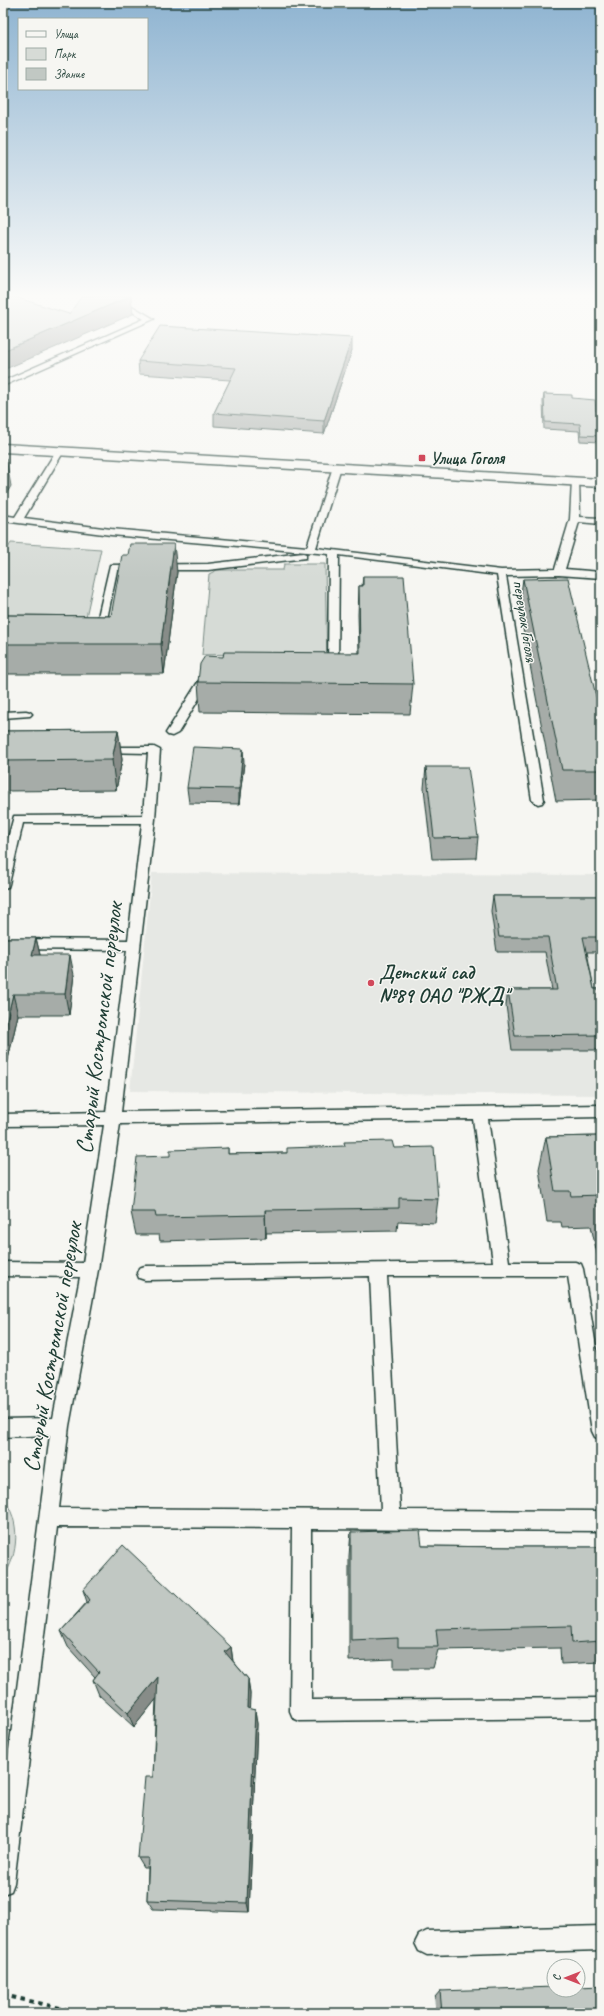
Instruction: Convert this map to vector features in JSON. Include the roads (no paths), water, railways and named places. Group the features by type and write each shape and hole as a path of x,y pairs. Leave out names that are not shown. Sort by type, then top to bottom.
{"main road":[{"path":"3,448 601,483"}],"lane":[{"path":"18,520 60,451"},
{"path":"312,550 337,467"},
{"path":"559,572 575,519 576,481"},
{"path":"3,518 111,532 334,552 500,573"},
{"path":"575,519 601,521"},
{"path":"90,636 98,636 113,567 208,567 334,552"},
{"path":"326,674 334,674 334,552"},
{"name":"переулок Гоголя","path":"538,800 500,573 559,572 601,575"},
{"path":"172,733 208,674 223,674"},
{"path":"3,714 26,714"},
{"name":"Старый Костромской переулок","path":"3,1883 60,1426 90,1270 113,1118 149,819 154,750 91,750"},
{"path":"3,884 18,819 149,819"},
{"path":"3,944 134,945"},
{"path":"3,1120 601,1111"},
{"path":"480,1112 502,1269"},
{"path":"3,1269 90,1270"},
{"path":"378,1269 391,1519"},
{"path":"145,1273 378,1269 575,1269 601,1431"},
{"path":"3,1428 60,1426"},
{"path":"48,1516 601,1522"},
{"path":"302,1519 300,1711 601,1708"},
{"path":"427,1943 601,1938"}],"place":[{"name":"Улица Гоголя","path":"422,458"},
{"name":"Детский сад №89 ОАО \"РЖД\"","path":"371,983"}]}
